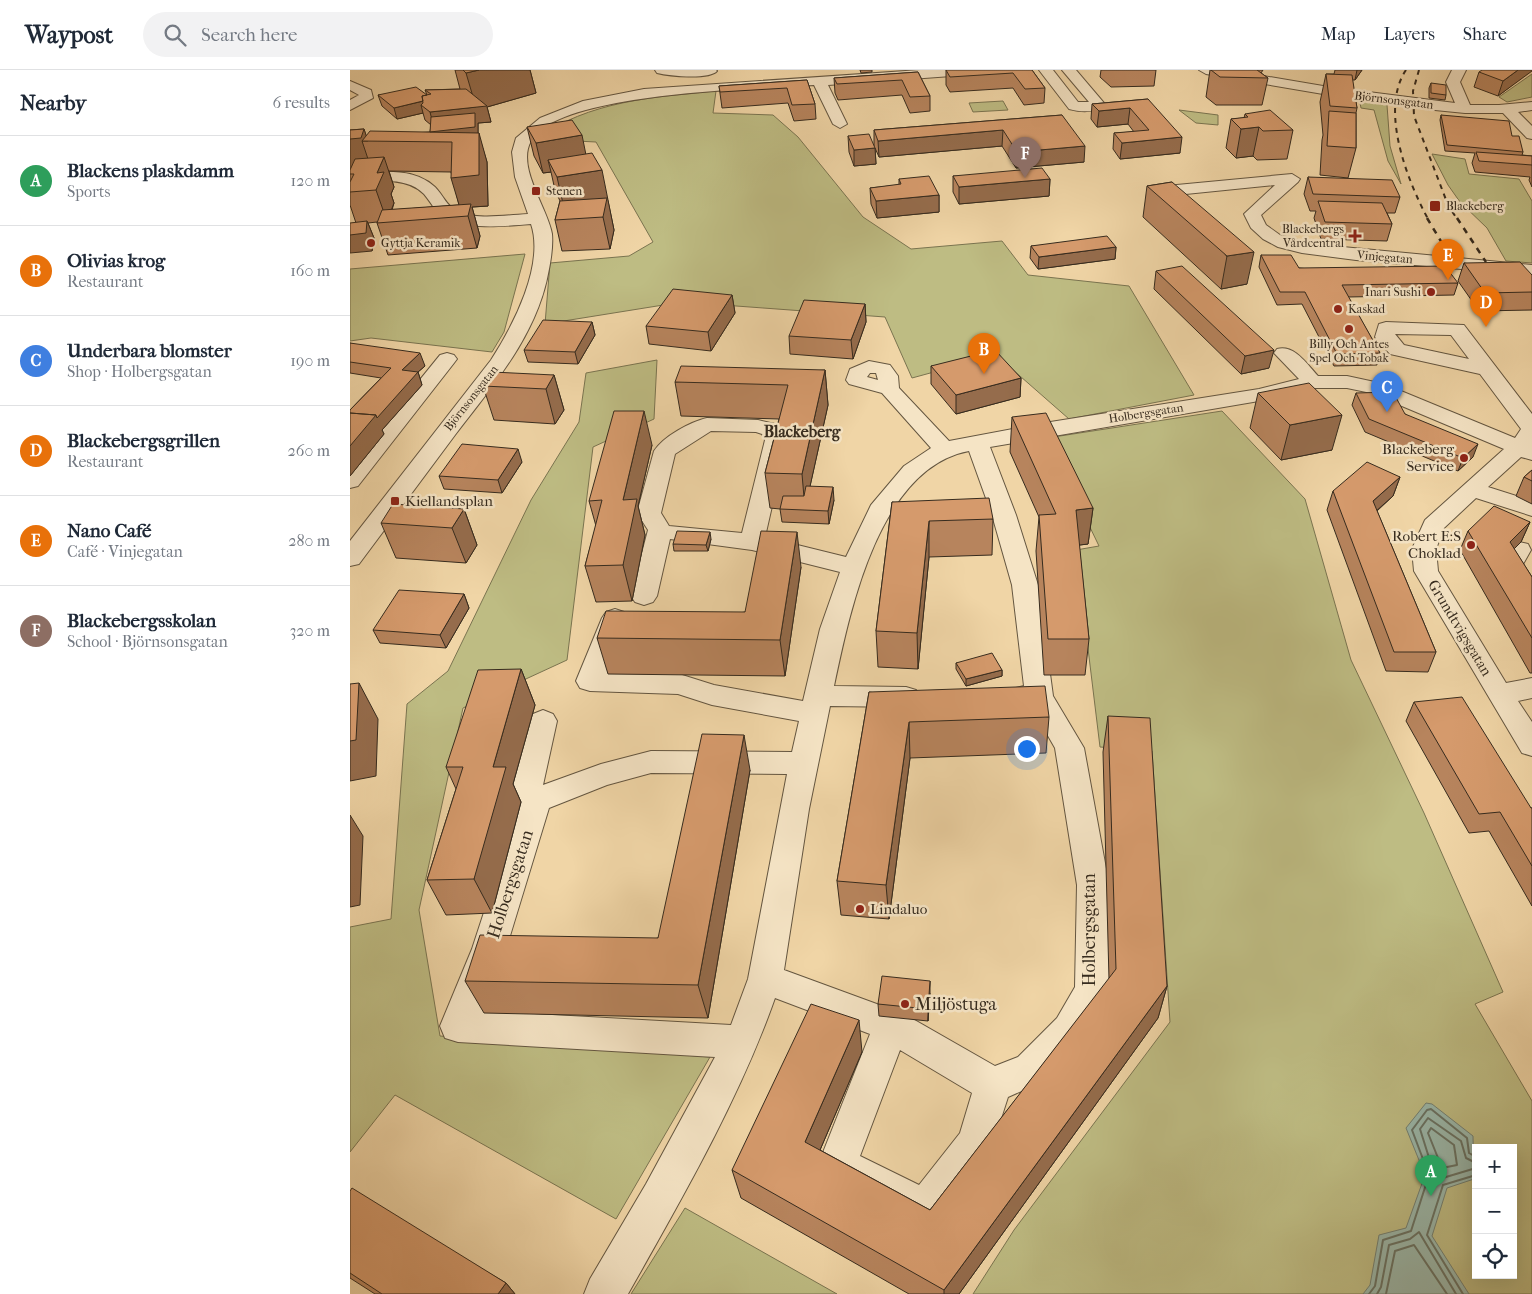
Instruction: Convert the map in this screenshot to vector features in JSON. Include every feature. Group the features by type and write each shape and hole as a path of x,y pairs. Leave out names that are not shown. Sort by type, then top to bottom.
{"street":[{"path":"662,70 676,72 720,71"},
{"name":"Björnsonsgatan","path":"350,558 499,363 520,330 534,297 540,269 543,234 523,177 520,146 524,138 545,121 569,110 609,99 778,76 819,81 979,70"},
{"path":"1046,70 1074,106 1092,108 1097,104 1069,70"},
{"name":"Björnsonsgatan","path":"1206,70 1314,82 1465,109 1509,111 1532,106"},
{"path":"1459,70 1453,82 1465,109"},
{"path":"819,81 840,124"},
{"path":"350,85 366,93 366,98 350,106"},
{"path":"1509,111 1532,135"},
{"path":"350,179 403,178 422,183 453,216 506,221 538,218"},
{"name":"Vinjegatan","path":"1166,191 1292,179 1252,214 1255,224 1266,234 1282,242 1324,251 1532,270"},
{"path":"1284,353 1313,382"},
{"path":"350,481 447,359"},
{"path":"1487,369 1529,440"},
{"name":"Holbergsgatan","path":"605,1294 660,1198 742,1042 765,980 794,809 833,629 854,567 879,510 912,471 944,449 1044,430 1260,395 1313,382 1347,382 1377,388 1529,440"},
{"path":"889,389 944,449"},
{"path":"644,596 660,530 648,512 665,451 676,442 707,424 758,426 771,430 776,440 752,542"},
{"name":"Grundtvigsgatan","path":"1529,440 1433,525 1424,549 1426,571 1499,694 1532,745"},
{"name":"Holbergsgatan","path":"977,443 1004,515 1025,585 1039,696 1069,748 1093,885 1092,989 1070,1030 1031,1069 993,1085"},
{"path":"1472,490 1510,500 1532,510"},
{"path":"660,530 752,542 854,567"},
{"path":"1519,550 1510,566 1532,600"},
{"path":"616,615 590,681 679,684 712,695 817,705 928,697"},
{"path":"1499,694 1532,688"},
{"path":"994,696 1039,696"},
{"path":"543,721 527,789 536,800 601,774 651,762 804,763"},
{"name":"Holbergsgatan","path":"536,800 489,949 458,1026 742,1042"},
{"path":"765,980 891,1026 993,1085 976,1143 924,1209 837,1165 891,1026"}],"shaded area":[{"path":"1532,74 1532,97 1507,102 1499,97"},
{"path":"716,91 713,113 773,115 798,137 863,217 911,249 1002,241 1028,275 1129,286 1194,395 1069,419 996,355 912,378 885,317 682,302 545,324 550,263 629,256 653,242 596,142 536,139 556,126 578,116 622,103"},
{"path":"1003,101 1008,110 973,112 969,103"},
{"path":"1363,101 1387,105 1390,146 1401,184 1388,161 1374,110 1361,108 1360,103"},
{"path":"1179,110 1218,115 1218,125 1196,123"},
{"path":"1432,154 1465,159 1469,174 1519,179 1532,201 1532,263 1506,261 1487,228 1460,202 1448,185"},
{"path":"525,254 504,332 492,352 371,338 350,341 350,269"},
{"path":"657,360 654,419 593,447 567,660 463,708 419,910 440,1036 710,1057 616,1219 395,1095 350,1152 350,927 391,919 407,704 448,671 531,500 579,422 586,373"},
{"path":"1222,411 1305,499 1351,660 1424,813 1503,992 1475,1004 1532,1101 1532,1294 973,1294 1014,1230 1170,1022 1152,751 1100,747 1076,550 1099,546 1047,438"},
{"path":"685,1208 837,1294 631,1294"}],"water":[{"path":"1426,1103 1432,1104 1473,1136 1472,1180 1447,1188 1432,1236 1469,1294 1363,1294 1370,1285 1379,1235 1406,1228 1425,1175 1406,1128"}],"building":[{"path":"463,70 479,70 466,73"},
{"path":"946,70 1032,70 1045,88 1025,89 1013,73 950,77"},
{"path":"1211,70 1257,70 1268,78 1220,77"},
{"path":"1482,70 1518,70 1503,81 1479,72"},
{"path":"918,72 930,96 910,97 902,80 837,84 834,78"},
{"path":"1326,74 1352,75 1357,108 1330,106"},
{"path":"807,80 815,104 792,105 787,88 720,92 719,86"},
{"path":"1431,83 1446,85 1446,95 1431,93"},
{"path":"416,87 427,95 422,96 423,101 394,108 378,95"},
{"path":"466,89 487,106 430,112 421,105 423,103 422,96 431,94 425,90"},
{"path":"1148,99 1182,137 1122,143 1114,133 1149,130 1130,108 1099,111 1092,104"},
{"path":"1270,110 1293,130 1263,131 1259,127 1241,129 1231,119 1248,117 1245,114"},
{"path":"1329,111 1356,113 1356,148 1327,146"},
{"path":"475,113 475,127 430,132 431,117"},
{"path":"1062,115 1085,146 1017,152 1003,130 878,141 874,130"},
{"path":"1441,115 1509,121 1512,136 1519,136 1523,152 1447,145"},
{"path":"572,120 582,135 536,143 527,127"},
{"path":"364,129 361,138 350,139 350,130"},
{"path":"370,131 479,133 479,175 451,178 452,142 362,141"},
{"path":"869,134 875,148 854,150 848,136"},
{"path":"1476,152 1532,156 1532,165 1479,161"},
{"path":"592,153 602,170 557,177 548,160"},
{"path":"384,157 377,173 384,172 376,190 350,192 350,182 354,174 350,174 350,170 355,159"},
{"path":"1042,168 1050,179 959,187 953,176"},
{"path":"929,176 939,195 876,201 870,188 901,184 899,179"},
{"path":"1308,177 1392,180 1400,197 1313,194"},
{"path":"1172,182 1254,252 1227,256 1147,186"},
{"path":"607,198 603,217 555,220 560,201"},
{"path":"1318,201 1382,203 1392,224 1325,222"},
{"path":"471,204 468,216 377,223 382,210"},
{"path":"367,221 366,233 350,235 350,223"},
{"path":"1107,236 1116,247 1039,257 1031,246"},
{"path":"1261,255 1291,255 1299,268 1445,266 1458,283 1342,285 1380,353 1337,354 1305,292 1280,292"},
{"path":"1520,262 1532,275 1532,292 1485,293 1464,263"},
{"path":"1182,266 1274,350 1245,356 1156,271"},
{"path":"673,289 732,295 708,332 646,326"},
{"path":"804,300 865,304 851,340 789,336"},
{"path":"543,320 592,322 575,352 524,350"},
{"path":"350,343 420,353 402,370 418,372 377,418 376,415 350,413 350,410 391,368 350,362"},
{"path":"995,350 1021,378 956,395 931,366"},
{"path":"681,366 825,370 802,474 765,473 788,385 675,382"},
{"path":"492,372 554,375 546,389 483,386"},
{"path":"1309,383 1342,415 1290,425 1258,393"},
{"path":"1393,392 1405,414 1478,444 1463,458 1369,419 1356,393"},
{"path":"614,411 644,411 623,500 637,499 623,565 585,566 602,500 589,501"},
{"path":"350,413 376,415 350,446"},
{"path":"1046,413 1093,508 1076,510 1089,639 1048,639 1039,515 1056,514 1012,417"},
{"path":"462,444 518,449 498,480 439,476"},
{"path":"1367,462 1400,477 1373,501 1436,652 1394,652 1333,491"},
{"path":"1532,470 1532,481 1524,477"},
{"path":"806,486 833,487 828,511 780,509 783,496 804,496"},
{"path":"989,498 993,519 929,521 917,633 876,631 892,502"},
{"path":"393,504 464,509 452,528 381,523"},
{"path":"1494,506 1530,522 1510,542 1532,577 1532,638 1468,531"},
{"path":"677,531 710,532 706,545 673,544"},
{"path":"761,531 797,532 780,640 597,638 606,611 745,612"},
{"path":"399,590 464,594 440,635 373,630"},
{"path":"992,653 1002,670 966,679 956,663"},
{"path":"521,669 493,767 506,767 474,879 427,880 463,767 446,767 478,670"},
{"path":"359,683 356,740 350,741 350,684"},
{"path":"1045,686 1049,717 909,722 886,885 837,881 869,692"},
{"path":"1462,697 1532,808 1532,866 1500,812 1479,814 1414,702"},
{"path":"1108,716 1150,718 1167,986 944,1290 732,1170 811,1004 859,1020 805,1142 930,1210 1116,969"},
{"path":"702,734 744,735 698,985 465,981 480,935 658,938"},
{"path":"882,976 930,981 928,1009 878,1004"},
{"path":"352,1188 506,1283 498,1294 382,1294 350,1273 350,1191"}],"railway":[{"path":"1406,70 1398,86 1395,105 1399,146 1412,186 1428,219"},
{"path":"1419,70 1413,91 1414,116 1448,205 1457,219"},
{"path":"1427,218 1451,258"},
{"path":"1457,218 1486,262"}],"place":[{"name":"Blackebergsskolan","path":"1025,178"},
{"name":"Stenen","path":"536,191"},
{"name":"Blackeberg","path":"1435,206"},
{"name":"Blackebergs Vårdcentral","path":"1355,236"},
{"name":"Gyttja Keramik","path":"371,243"},
{"name":"Nano Café","path":"1448,280"},
{"name":"Inari Sushi","path":"1431,292"},
{"name":"Kaskad","path":"1338,309"},
{"name":"Blackebergsgrillen","path":"1486,327"},
{"name":"Billy Och Antes Spel Och Tobak","path":"1349,329"},
{"name":"Olivias krog","path":"984,374"},
{"name":"Underbara blomster","path":"1387,412"},
{"name":"Blackeberg Service","path":"1464,458"},
{"name":"Kiellandsplan","path":"395,501"},
{"name":"Robert E:S Choklad","path":"1471,545"},
{"name":"Lindaluo","path":"860,909"},
{"name":"Miljöstuga","path":"905,1004"},
{"name":"Blackens plaskdamm","path":"1431,1196"}],"district":[{"name":"Blackeberg","path":"802,431"}]}
